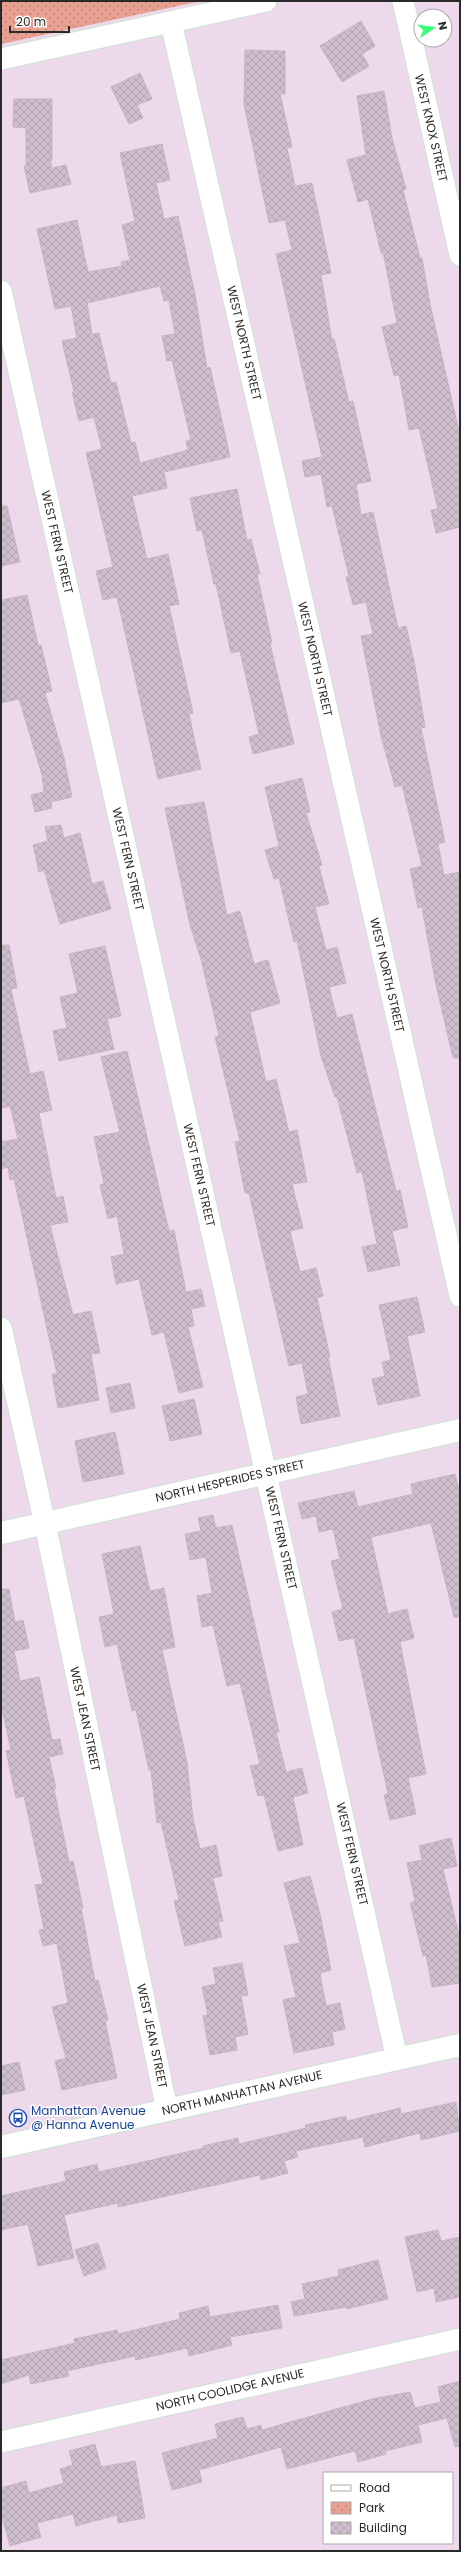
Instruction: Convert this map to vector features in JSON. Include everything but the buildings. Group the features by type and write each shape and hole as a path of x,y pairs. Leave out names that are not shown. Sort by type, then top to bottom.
{"street":[{"path":"1,59 266,1"},
{"name":"WEST KNOX STREET","path":"403,1 460,255"},
{"name":"WEST NORTH STREET","path":"171,22 460,1296"},
{"name":"WEST FERN STREET","path":"1,291 397,2059"},
{"name":"WEST JEAN STREET","path":"1,1328 44,1524 167,2110"},
{"name":"NORTH HESPERIDES STREET","path":"1,1533 460,1430"},
{"name":"NORTH MANHATTAN AVENUE","path":"1,2147 460,2045"},
{"name":"NORTH COOLIDGE AVENUE","path":"1,2442 460,2339"}],"green space":[{"path":"1,1 201,1 1,44"}],"place":[{"name":"Manhattan Avenue @ Hanna Avenue","path":"18,2118"}]}
